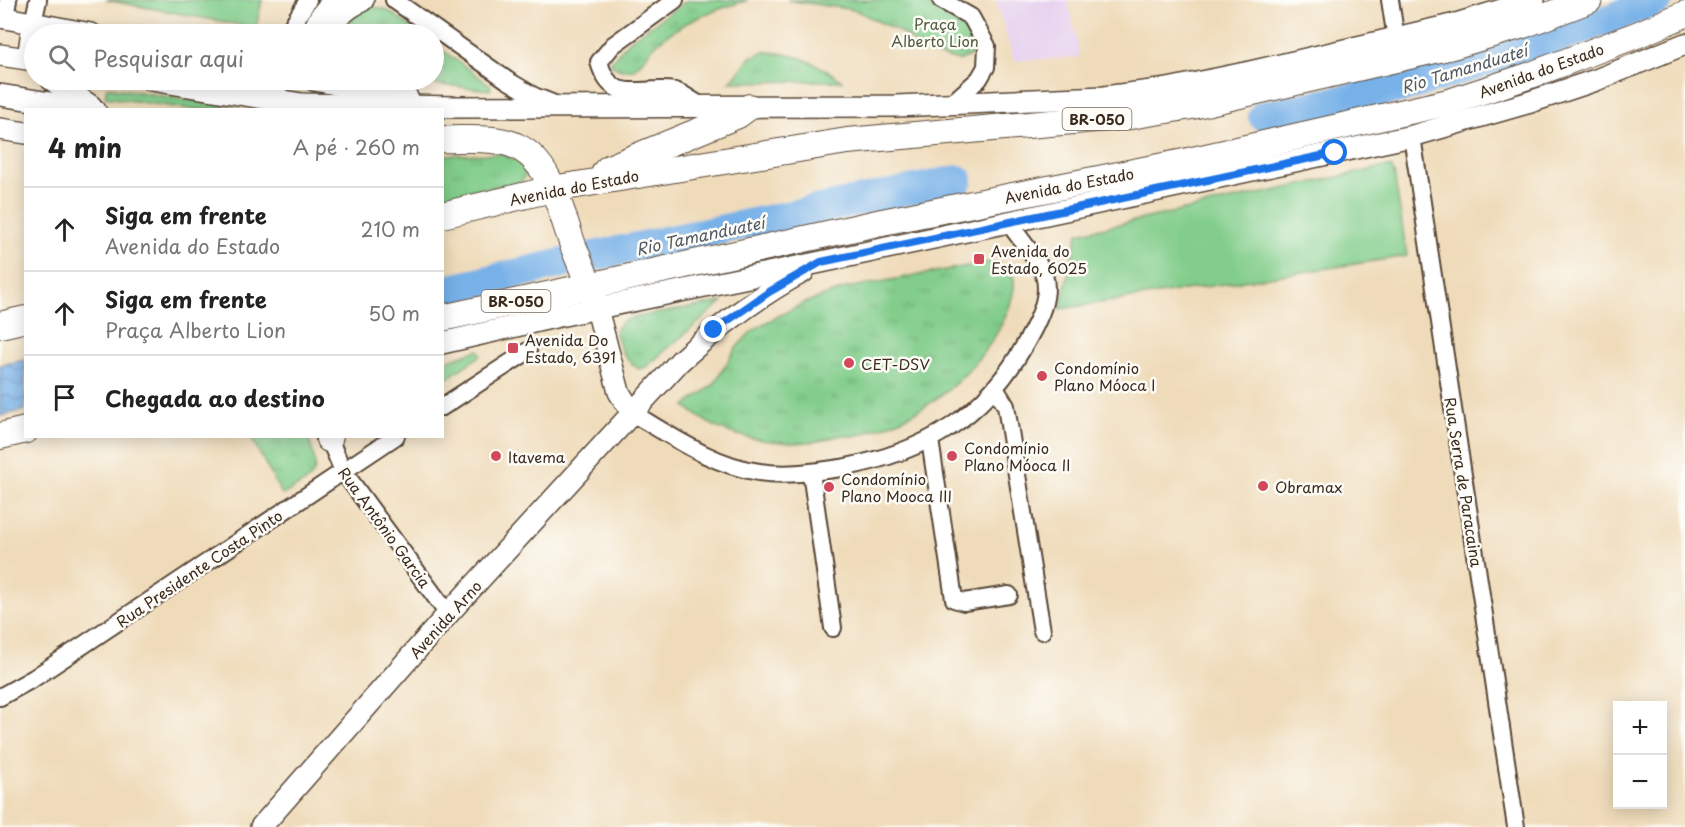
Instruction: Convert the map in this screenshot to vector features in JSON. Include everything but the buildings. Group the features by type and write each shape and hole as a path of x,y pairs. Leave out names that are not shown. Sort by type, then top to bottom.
{"highway":[{"name":"Avenida do Estado","path":"444,215 552,189 846,141 1130,116 1192,106 1452,46 1522,25 1589,0"},
{"name":"Avenida do Estado","path":"444,318 593,297 882,222 1184,162 1449,102 1531,75 1685,14"},
{"path":"595,182 609,168 738,115 749,107"},
{"path":"444,139 489,140 513,144 528,152 547,177 593,297"},
{"path":"0,326 24,320"},
{"path":"0,436 24,430"}],"main road":[{"path":"316,24 325,9 335,0"},
{"path":"332,24 348,8 363,0"},
{"path":"231,90 278,96 322,107 896,106 1104,97 1168,89 1250,72 1396,39 1478,18 1534,0"},
{"path":"0,47 4,12 38,24"},
{"name":"Avenida do Estado","path":"444,342 593,297 821,262 1412,136 1527,103 1596,80 1685,44"},
{"path":"0,55 24,60"},
{"path":"66,90 92,108"},
{"path":"316,90 322,107"},
{"path":"379,90 455,107"},
{"path":"0,95 82,108"},
{"path":"0,129 24,133"},
{"path":"593,297 619,392 632,413 680,361 714,330 769,292 821,262"},
{"name":"Avenida Arno","path":"261,827 448,614 632,413"}],"street":[{"path":"33,23 38,0"},
{"path":"293,24 308,0"},
{"path":"394,0 428,24"},
{"path":"675,0 612,45 599,62 608,83 620,91 676,92 700,105"},
{"path":"941,0 971,17 987,46 986,67 980,79 951,104"},
{"path":"1390,0 1396,39"},
{"path":"444,35 507,80 534,96 560,106"},
{"name":"Rua Serra de Paracaina","path":"1412,136 1516,827"},
{"path":"632,413 714,460 759,472 811,472 868,463 930,440 963,419 995,388 1015,363 1035,327 1046,295 1044,274 1008,222"},
{"path":"444,406 528,351"},
{"path":"995,388 1006,406 1042,631"},
{"name":"Rua Antônio Garcia","path":"329,438 343,471 448,614"},
{"name":"Rua Presidente Costa Pinto","path":"0,697 34,678 393,438"},
{"path":"930,440 954,599 964,602 1009,595"},
{"path":"811,472 833,628"}],"shaded area":[{"path":"996,0 1068,0 1080,57 1014,61"}],"green space":[{"path":"106,0 262,0 257,24 235,24"},
{"path":"688,0 748,0 712,12 677,28 656,44 634,69 621,70 612,66 611,61 630,40"},
{"name":"Praça Alberto Lion","path":"787,0 923,0 974,37 973,54 959,61 929,53 898,31 855,10"},
{"path":"374,7 387,10 407,24 345,24 363,8"},
{"path":"444,51 489,84 490,90 444,85"},
{"path":"763,52 795,56 824,69 842,81 730,82 751,57"},
{"path":"106,90 126,90 238,108 183,108 105,97"},
{"path":"501,154 517,160 524,167 524,176 521,182 444,196 444,155"},
{"path":"1391,167 1394,173 1407,256 1060,309 1078,233"},
{"path":"990,262 1005,266 1014,282 1006,316 997,333 980,357 957,382 930,403 900,420 856,436 840,435 824,440 797,443 754,439 728,432 706,421 685,406 714,384 736,348 750,333 804,303 847,288"},
{"path":"722,302 646,367 639,369 625,357 615,330 622,322 631,318"},
{"path":"478,350 481,355 444,380 444,362"},
{"path":"252,438 308,438 315,467 313,473 309,479 282,495"}],"water":[{"path":"24,360 24,410 0,416 0,365"}],"waterway":[{"name":"Rio Tamanduateí","path":"1263,116 1409,86 1555,40 1658,0"},
{"name":"Rio Tamanduateí","path":"444,291 575,260 958,180"}],"place":[{"name":"Avenida do Estado, 6025","path":"979,259"},
{"name":"Avenida Do Estado, 6391","path":"513,348"},
{"name":"CET-DSV","path":"849,363"},
{"name":"Condomínio Plano Móoca I","path":"1042,376"},
{"name":"Itavema","path":"496,456"},
{"name":"Condomínio Plano Móoca II","path":"952,456"},
{"name":"Obramax","path":"1263,486"},
{"name":"Condomínio Plano Mooca III","path":"829,487"}],"route":[{"path":"714,330 769,292 821,262 1335,153"}]}
